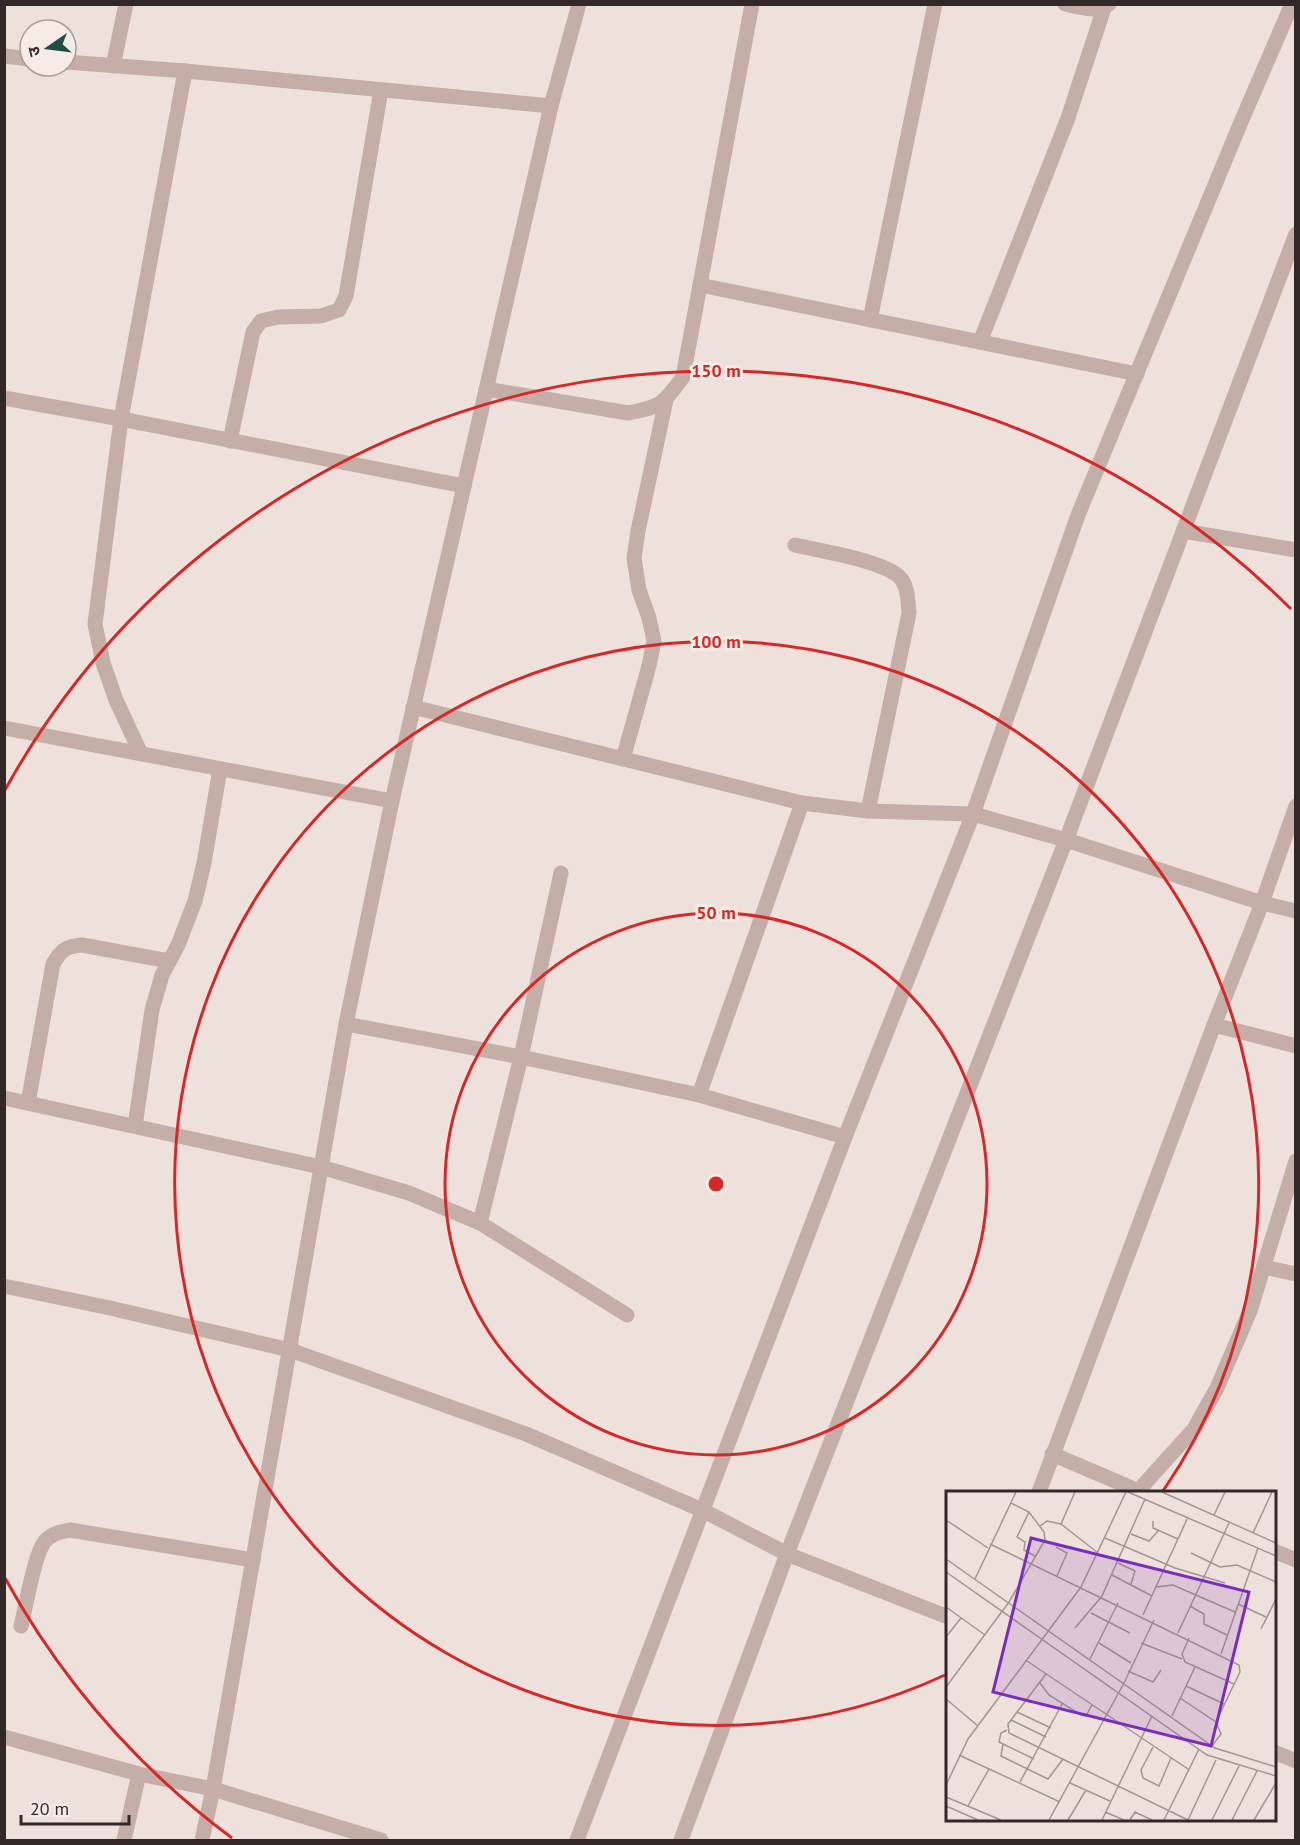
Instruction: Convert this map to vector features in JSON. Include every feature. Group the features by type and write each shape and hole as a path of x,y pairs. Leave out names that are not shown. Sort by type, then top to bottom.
{"street":[{"path":"113,66 126,4"},
{"path":"202,1840 213,1789 346,1024 413,707 551,106 579,4"},
{"path":"622,759 654,641 639,590 634,558 638,531 666,400 682,377 752,4"},
{"path":"870,320 935,4"},
{"path":"980,342 1068,117 1106,6 1082,8 1065,4"},
{"path":"577,1840 845,1137 973,814 1078,515 1292,4"},
{"path":"78,63 551,106"},
{"path":"141,754 116,700 103,663 95,624 122,419 185,71"},
{"path":"230,441 253,332 261,321 278,316 321,316 339,310 346,296 381,90"},
{"path":"681,1840 787,1554 1066,840 1296,234"},
{"path":"700,285 1137,374"},
{"path":"486,388 628,413 649,409 666,400"},
{"path":"4,398 464,486"},
{"path":"1183,531 1296,550"},
{"path":"795,545 869,562 897,574 908,592 909,613 868,811"},
{"path":"413,707 802,803 868,811 973,814 1066,840 1262,903 1296,911"},
{"path":"4,728 392,801"},
{"path":"135,1126 152,1010 162,975 178,945 195,901 220,769"},
{"path":"699,1095 802,803"},
{"path":"1039,1491 1262,903 1296,806"},
{"path":"480,1223 521,1057 561,873"},
{"path":"28,1103 52,964 59,952 68,945 82,945 169,961"},
{"path":"346,1024 521,1057 699,1095 845,1137"},
{"path":"1214,1025 1296,1046"},
{"path":"4,1098 321,1167 409,1193 480,1223 627,1315"},
{"path":"1140,1491 1194,1429 1211,1399 1250,1311 1296,1161"},
{"path":"1264,1267 1296,1274"},
{"path":"4,1287 110,1308 290,1350 526,1434 702,1510 787,1554 946,1616"},
{"path":"1052,1454 1137,1491"},
{"path":"21,1626 38,1555 44,1543 55,1533 70,1530 253,1560"},
{"path":"1276,1551 1296,1560"},
{"path":"4,1737 140,1774 213,1789 381,1840"},
{"path":"1276,1752 1296,1761"},
{"path":"124,1840 140,1774"}]}
